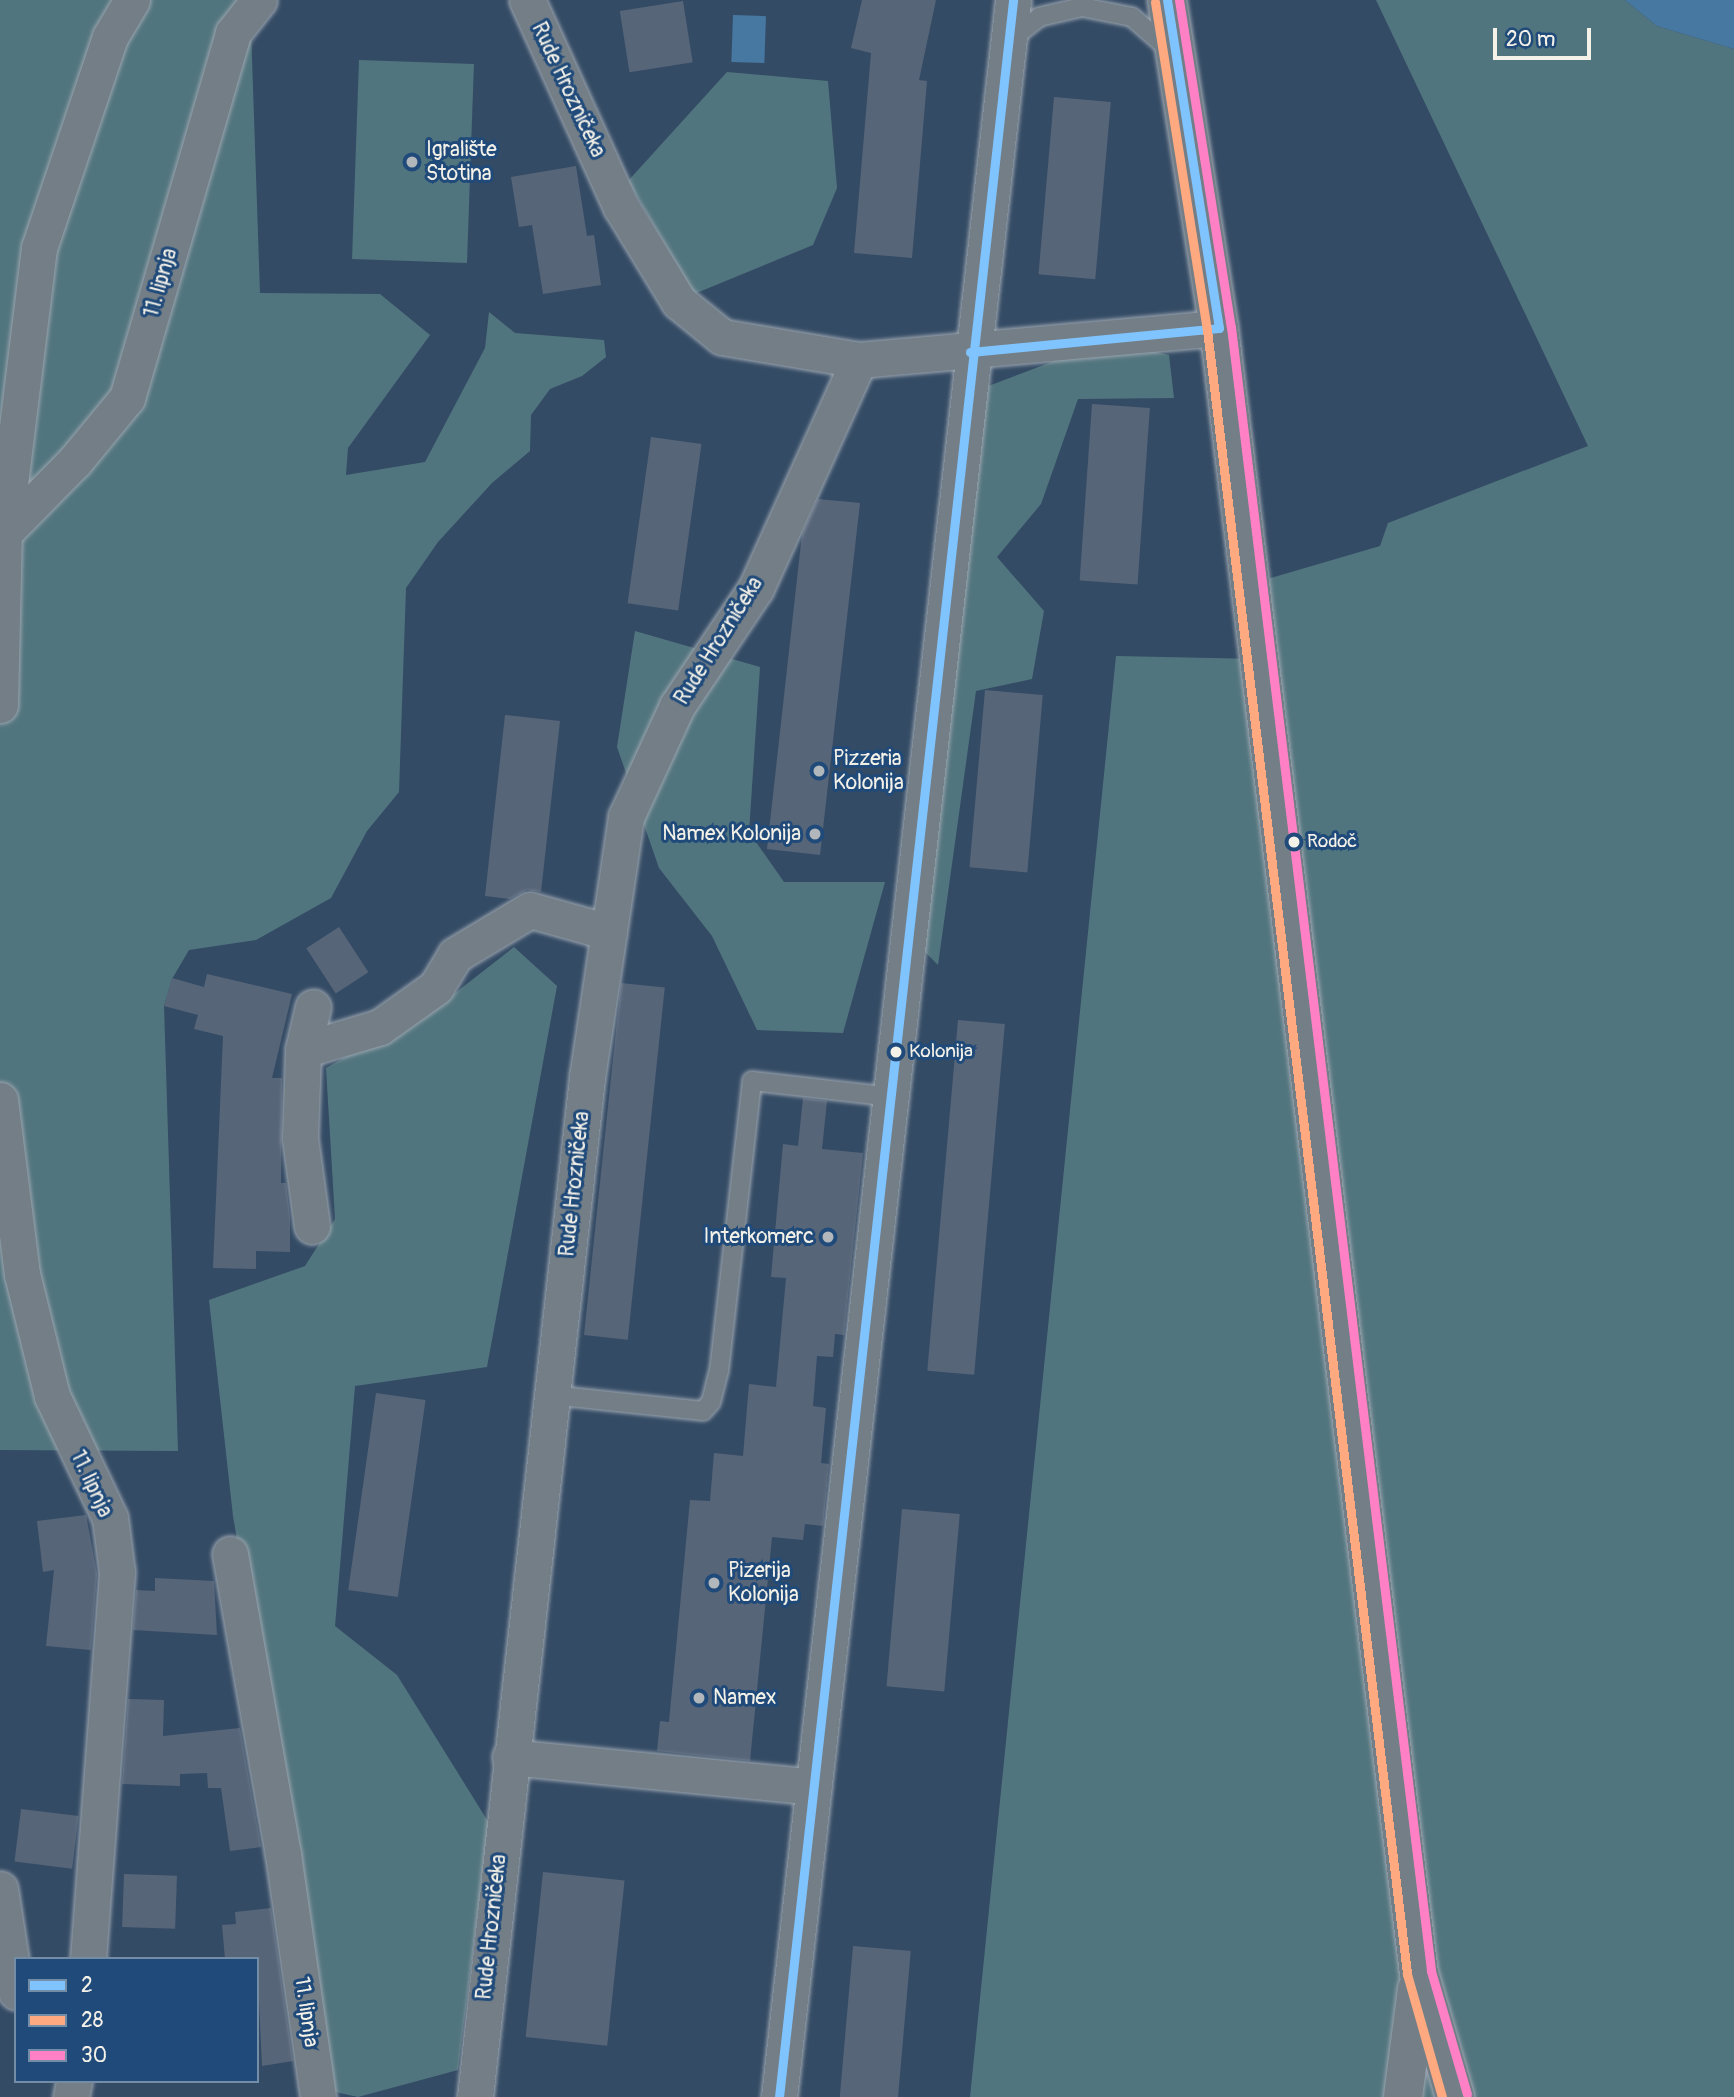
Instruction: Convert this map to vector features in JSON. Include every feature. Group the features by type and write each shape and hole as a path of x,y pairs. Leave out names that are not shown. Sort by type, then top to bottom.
{"main road":[{"path":"1167,0 1219,328 1419,1973 1455,2097"},
{"path":"1403,2097 1419,1973"}],"street":[{"path":"0,705 4,533 39,248 110,37 132,0"},
{"name":"11. lipnja","path":"4,533 75,461 127,398 233,33 259,0"},
{"name":"Rude Hrozničeka","path":"527,0 621,207 679,302 722,337 859,360 1219,328"},
{"path":"779,2097 891,1097 970,352 1013,0"},
{"name":"Rude Hrozničeka","path":"475,2097 510,1757 587,1078 626,817 677,706 756,588 859,360"},
{"path":"303,1050 380,1027 436,987 455,955 530,910 609,932"},
{"path":"312,1226 300,1138 303,1050 313,1007"},
{"name":"11. lipnja","path":"0,1100 22,1274 52,1396 110,1518 117,1573 88,1957"},
{"name":"11. lipnja","path":"230,1554 283,1854 318,2097"},
{"path":"510,1757 814,1787"},
{"path":"0,1888 14,1979"}],"lane":[{"path":"1007,43 1039,18 1059,10 1105,9 1142,24 1176,58"},
{"path":"551,1395 704,1411 712,1402 719,1371 752,1081 891,1097"}],"green space":[{"path":"0,0 250,0 260,293 380,294 430,335 348,448 346,475 425,462 485,348 489,312 515,333 604,340 606,357 582,376 550,389 531,415 530,451 492,483 438,542 406,588 399,792 367,831 331,898 256,940 189,950 172,979 164,1006 178,1451 0,1450"},
{"path":"1376,0 1625,0 1657,26 1734,49 1734,2097 970,2097 1116,656 1258,659 1250,584 1380,546 1388,523 1588,446"},
{"name":"Igralište Stotina","path":"359,60 474,64 467,263 352,259"},
{"path":"727,72 828,81 837,188 813,245 694,294 628,181"},
{"path":"1131,346 1169,355 1174,398 1078,399 1041,504 997,557 1044,611 1032,679 976,691 938,965 922,949 978,390 1070,355"},
{"path":"635,631 760,667 749,832 784,882 885,882 843,1033 757,1030 712,936 659,868 617,747"},
{"path":"514,947 557,986 487,1367 355,1386 335,1626 397,1675 489,1823 458,2070 358,2097 331,2091 233,1516 209,1300 305,1266 335,1219 326,1068 450,997"}],"water":[{"path":"1625,0 1734,0 1734,49 1657,26"},
{"path":"733,15 766,16 764,63 731,62"}],"building":[{"path":"862,0 936,0 919,80 927,81 912,258 854,253 871,53 851,48"},
{"path":"683,1 693,62 629,72 620,11"},
{"path":"1054,97 1111,102 1095,279 1038,274"},
{"path":"576,166 587,236 594,235 601,285 543,294 532,225 519,227 511,177"},
{"path":"1092,404 1150,408 1138,585 1080,581"},
{"path":"651,437 702,444 678,610 628,603"},
{"path":"818,499 860,503 820,855 767,849 802,534"},
{"path":"985,690 1043,695 1027,872 969,867"},
{"path":"505,715 560,721 541,892 527,890 510,899 485,896"},
{"path":"339,927 368,972 336,994 306,948"},
{"path":"207,974 292,994 272,1078 282,1078 281,1183 286,1183 290,1252 256,1251 256,1269 213,1268 223,1036 194,1029 198,1015 164,1006 172,978 204,987"},
{"path":"621,983 665,988 628,1340 584,1335"},
{"path":"958,1020 1005,1024 974,1375 927,1371"},
{"path":"803,1098 827,1101 822,1149 863,1153 844,1335 835,1334 833,1357 817,1356 813,1406 826,1408 821,1463 829,1464 823,1526 805,1524 803,1540 772,1537 750,1761 657,1751 660,1721 669,1722 690,1500 710,1501 714,1453 743,1456 749,1384 776,1387 786,1278 771,1277 783,1144 798,1146"},
{"path":"376,1393 426,1400 398,1597 348,1590"},
{"path":"902,1509 960,1514 944,1691 886,1686"},
{"path":"86,1515 97,1574 91,1650 46,1646 54,1570 43,1572 37,1521"},
{"path":"155,1578 214,1581 217,1635 133,1630 136,1590 155,1591"},
{"path":"128,1699 164,1700 163,1736 240,1728 261,1847 230,1851 221,1788 208,1788 207,1773 180,1774 180,1786 122,1784"},
{"path":"21,1809 79,1816 72,1869 15,1862"},
{"path":"543,1872 625,1881 607,2046 526,2037"},
{"path":"124,1874 177,1876 175,1929 122,1927"},
{"path":"271,1908 293,2061 262,2066 259,1957 225,1957 222,1925 236,1924 235,1912"},
{"path":"853,1946 911,1951 898,2097 840,2097"}],"transit line":[{"name":"2","path":"779,2097 1013,0"},
{"name":"2","path":"970,352 1219,328 1167,0"},
{"name":"30","path":"1179,0 1231,327 1431,1971 1467,2094"},
{"name":"28","path":"1155,2 1207,330 1407,1974 1442,2097"}],"place":[{"name":"Igralište Stotina","path":"412,162"},
{"name":"Pizzeria Kolonija","path":"819,771"},
{"name":"Namex Kolonija","path":"815,834"},
{"name":"Rodoč","path":"1294,842"},
{"name":"Kolonija","path":"896,1052"},
{"name":"Interkomerc","path":"828,1237"},
{"name":"Pizerija Kolonija","path":"714,1583"},
{"name":"Namex","path":"699,1698"}]}
